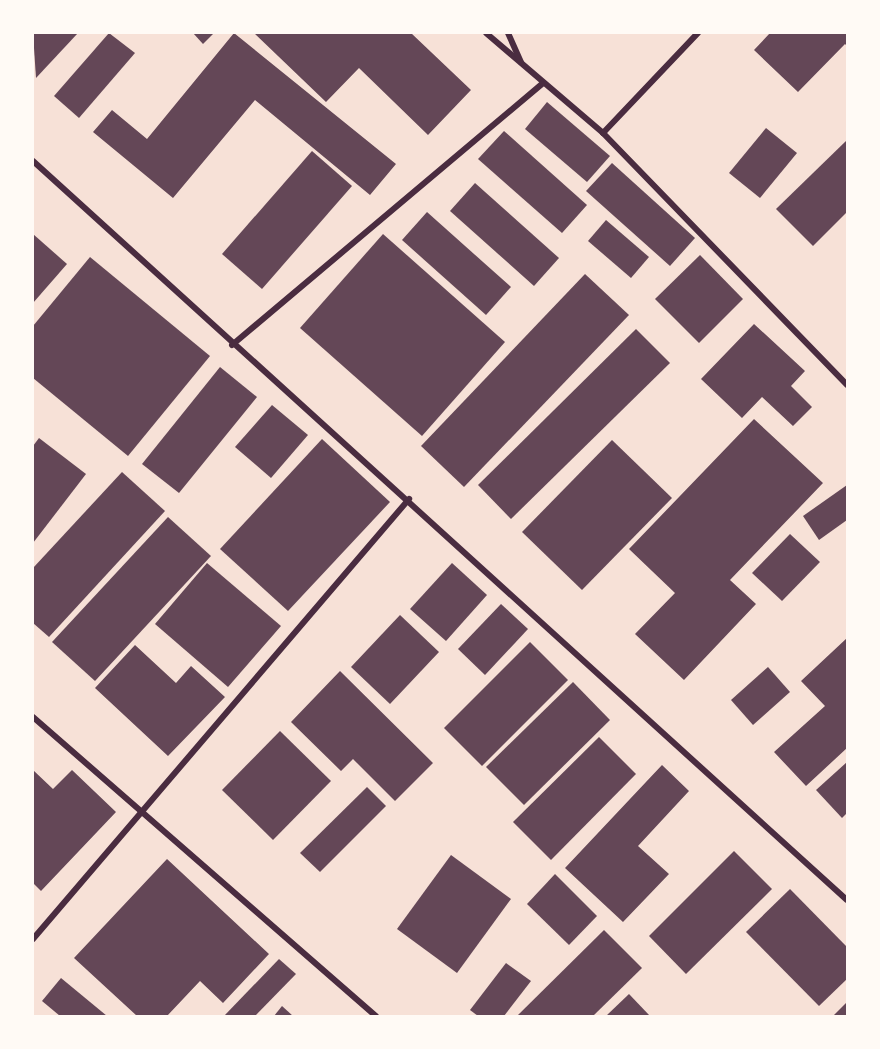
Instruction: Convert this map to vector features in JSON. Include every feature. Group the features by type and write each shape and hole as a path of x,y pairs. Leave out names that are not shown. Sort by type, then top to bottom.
{"street":[{"path":"486,33 542,84 603,133 847,385"},
{"path":"508,33 522,66"},
{"path":"603,133 698,33"},
{"path":"232,345 542,84"},
{"path":"33,161 232,345 409,500 847,900"},
{"path":"33,939 140,810 409,500"},
{"path":"33,717 376,1016"}],"building":[{"path":"33,33 78,33 36,78"},
{"path":"109,33 135,53 79,118 54,96"},
{"path":"193,33 214,33 203,44"},
{"path":"234,33 396,164 370,195 255,100 173,198 93,132 112,110 147,139"},
{"path":"254,33 411,33 471,90 428,135 359,68 326,102"},
{"path":"770,33 847,33 847,46 845,44 798,92 754,50"},
{"path":"547,102 610,156 587,182 525,129"},
{"path":"766,128 797,153 760,198 729,173"},
{"path":"504,131 587,205 562,233 478,159"},
{"path":"847,140 847,212 813,246 776,209"},
{"path":"312,151 352,186 262,289 222,254"},
{"path":"612,163 695,238 670,266 586,191"},
{"path":"475,183 559,258 534,286 450,211"},
{"path":"427,212 511,287 486,315 402,240"},
{"path":"606,220 649,257 631,278 588,241"},
{"path":"33,234 67,264 33,303"},
{"path":"383,234 505,342 422,436 300,328"},
{"path":"700,255 743,299 699,343 655,299"},
{"path":"90,257 210,356 128,456 33,378 33,326"},
{"path":"585,274 629,315 464,487 421,446"},
{"path":"754,324 805,371 791,386 812,407 793,426 762,397 742,418 701,379"},
{"path":"636,329 670,363 511,519 478,485"},
{"path":"220,367 257,397 179,493 142,464"},
{"path":"272,405 308,435 271,478 235,447"},
{"path":"754,419 823,483 730,580 756,604 684,680 635,634 675,593 629,549"},
{"path":"39,438 86,474 33,543 33,446"},
{"path":"322,439 390,502 288,611 220,549"},
{"path":"612,440 672,498 582,590 522,532"},
{"path":"122,472 165,511 49,637 33,623 33,568"},
{"path":"847,485 847,520 819,540 803,516"},
{"path":"168,517 211,556 95,681 52,642"},
{"path":"790,534 820,562 782,601 752,573"},
{"path":"207,563 281,626 228,687 155,624"},
{"path":"452,563 487,595 446,641 410,609"},
{"path":"501,604 528,629 485,675 458,649"},
{"path":"400,615 439,652 390,704 351,667"},
{"path":"847,638 847,748 806,786 774,752 825,706 801,681"},
{"path":"530,642 568,680 482,766 444,728"},
{"path":"135,645 176,683 191,666 225,697 168,756 95,688"},
{"path":"768,667 790,692 753,725 731,700"},
{"path":"340,671 433,763 395,801 353,759 341,771 291,722"},
{"path":"573,682 610,720 524,805 486,767"},
{"path":"280,731 331,781 273,840 222,790"},
{"path":"599,737 636,774 551,860 513,822"},
{"path":"847,762 847,813 842,818 816,790"},
{"path":"662,765 689,791 638,846 669,874 623,922 565,868"},
{"path":"33,770 53,789 72,770 116,812 41,891 33,883"},
{"path":"367,787 386,806 320,872 300,853"},
{"path":"734,851 772,889 686,974 649,936"},
{"path":"451,855 511,899 457,973 397,929"},
{"path":"167,859 269,954 223,1003 200,981 167,1016 137,1016 74,958"},
{"path":"555,874 597,916 569,945 527,904"},
{"path":"790,889 847,947 847,979 819,1006 746,932"},
{"path":"604,930 642,968 593,1016 517,1016"},
{"path":"279,959 296,974 255,1016 224,1016"},
{"path":"506,963 531,981 504,1016 478,1016 470,1010"},
{"path":"61,978 107,1016 60,1016 42,1001"},
{"path":"629,994 650,1016 606,1016"},
{"path":"847,1002 847,1016 833,1016"},
{"path":"282,1006 293,1016 274,1016"}]}
